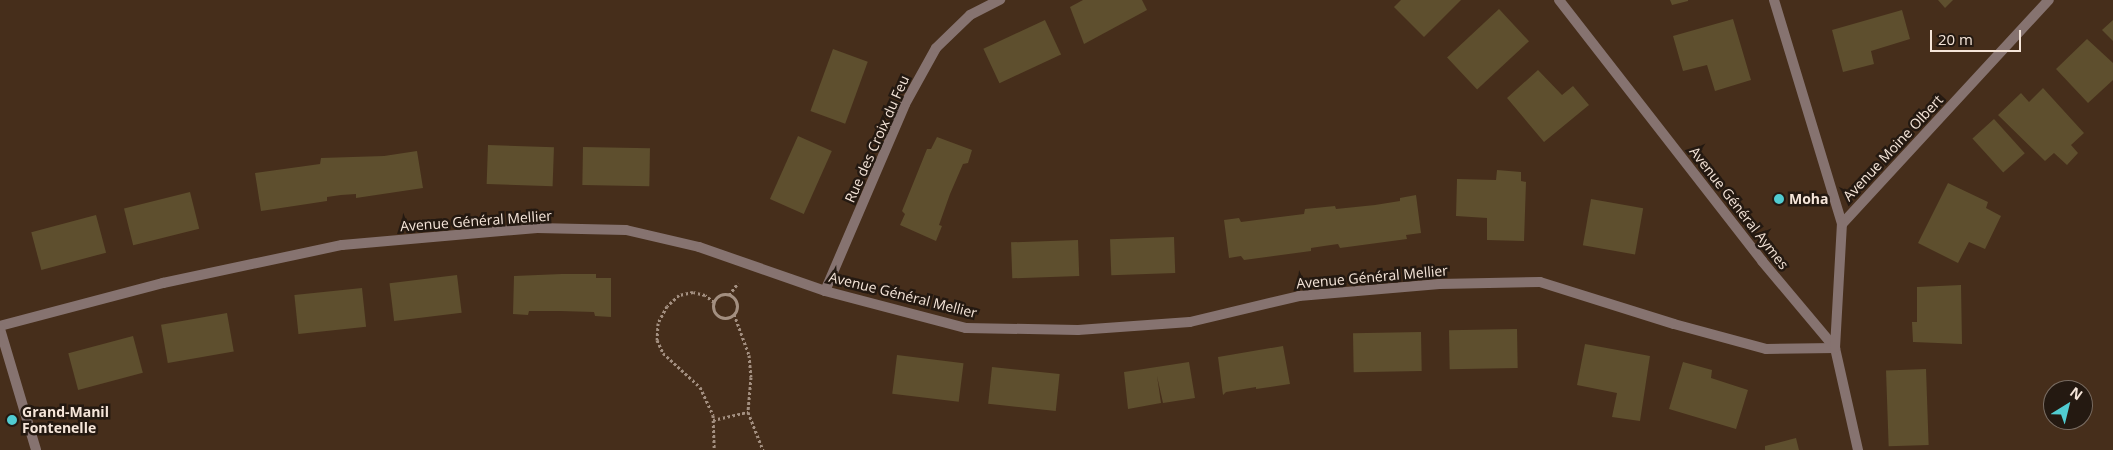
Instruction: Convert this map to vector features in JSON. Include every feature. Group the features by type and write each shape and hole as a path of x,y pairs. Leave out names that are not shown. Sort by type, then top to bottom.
{"street":[{"name":"Rue des Croix du Feu","path":"825,290 905,104 936,48 970,15 1000,0"},
{"name":"Avenue Général Aymes","path":"1559,0 1762,261 1835,348 1858,450"},
{"path":"1774,0 1842,224 1835,348"},
{"name":"Avenue Moine Olbert","path":"1842,224 2049,0"},
{"name":"Avenue Général Mellier","path":"0,328 163,283 342,245 537,228 626,230 699,246 825,290 966,328 1078,330 1190,322 1300,296 1439,284 1540,282 1674,324 1766,349 1835,348"},
{"path":"0,328 36,450"}],"path":[{"path":"714,302 705,295 693,292 679,295 667,306 658,323 656,340 663,353 700,387 713,420 714,450"},
{"path":"714,302 724,294 733,297 737,306 734,314 749,355 752,377 748,412 762,450"},
{"path":"714,302 714,311 721,317 725,318 734,314"},
{"path":"713,420 748,412"}],"building":[{"path":"1083,0 1142,0 1147,10 1084,44 1070,7"},
{"path":"1401,0 1461,0 1424,37 1394,7"},
{"path":"1670,0 1688,0 1688,1 1672,5"},
{"path":"1938,0 1953,0 1945,8"},
{"path":"1499,9 1529,41 1477,90 1447,57"},
{"path":"1902,10 1910,39 1871,51 1874,64 1843,72 1832,30"},
{"path":"1733,19 1751,80 1715,91 1707,65 1683,71 1673,36"},
{"path":"1045,20 1061,54 999,83 983,49"},
{"path":"2113,20 2113,41 2102,30"},
{"path":"2087,39 2113,63 2113,80 2088,103 2056,69"},
{"path":"833,49 868,62 845,124 810,111"},
{"path":"1538,70 1562,95 1573,86 1589,105 1544,142 1507,98"},
{"path":"2043,88 2084,133 2071,145 2078,153 2067,165 2054,153 2045,161 1998,115 2021,93 2029,102"},
{"path":"1994,119 2025,153 2003,173 1972,138"},
{"path":"798,136 832,151 804,214 770,199"},
{"path":"937,137 972,150 968,163 963,164 950,194 939,225 942,226 936,241 900,225 905,214 902,211 927,149 931,149"},
{"path":"488,145 554,147 553,186 487,184"},
{"path":"583,147 650,148 649,186 582,185"},
{"path":"417,151 423,188 356,198 356,194 341,195 327,197 327,201 261,211 255,173 320,164 321,158 384,156"},
{"path":"1497,170 1521,172 1521,181 1526,182 1524,241 1487,240 1487,218 1456,216 1457,179 1496,180"},
{"path":"1948,183 1988,202 1986,208 2001,216 1985,249 1969,242 1958,263 1918,243"},
{"path":"190,192 199,229 133,245 124,208"},
{"path":"1416,195 1421,233 1406,235 1407,239 1340,248 1338,244 1311,248 1311,251 1244,260 1241,256 1229,258 1224,220 1239,218 1241,222 1304,214 1305,209 1335,206 1336,209 1375,205 1400,201 1400,198"},
{"path":"1591,199 1643,208 1635,254 1583,245"},
{"path":"96,215 106,253 41,270 31,232"},
{"path":"1174,237 1175,273 1111,275 1110,239"},
{"path":"1078,240 1079,276 1012,278 1011,242"},
{"path":"596,274 596,278 611,278 611,317 595,316 594,312 529,311 528,315 513,314 514,276"},
{"path":"457,275 462,313 394,321 390,283"},
{"path":"1961,285 1962,344 1913,342 1912,322 1917,322 1917,287"},
{"path":"362,288 366,327 298,334 294,295"},
{"path":"227,313 234,351 168,363 161,325"},
{"path":"1517,329 1518,368 1450,369 1449,330"},
{"path":"1421,332 1422,371 1354,372 1353,333"},
{"path":"133,336 143,373 78,390 68,353"},
{"path":"1585,344 1650,356 1640,421 1612,417 1617,393 1577,385"},
{"path":"1283,346 1290,384 1256,389 1256,387 1226,392 1223,395 1218,357"},
{"path":"897,355 964,363 959,402 892,394"},
{"path":"1189,362 1195,398 1163,403 1157,376 1161,403 1128,409 1124,372"},
{"path":"1683,362 1712,370 1711,378 1748,390 1736,429 1669,409"},
{"path":"992,367 1060,374 1056,411 988,404"},
{"path":"1926,369 1929,445 1889,446 1886,370"},
{"path":"1796,438 1799,450 1765,450 1765,446"}],"place":[{"name":"Moha","path":"1779,199"},
{"name":"Grand-Manil Fontenelle","path":"12,420"}]}
